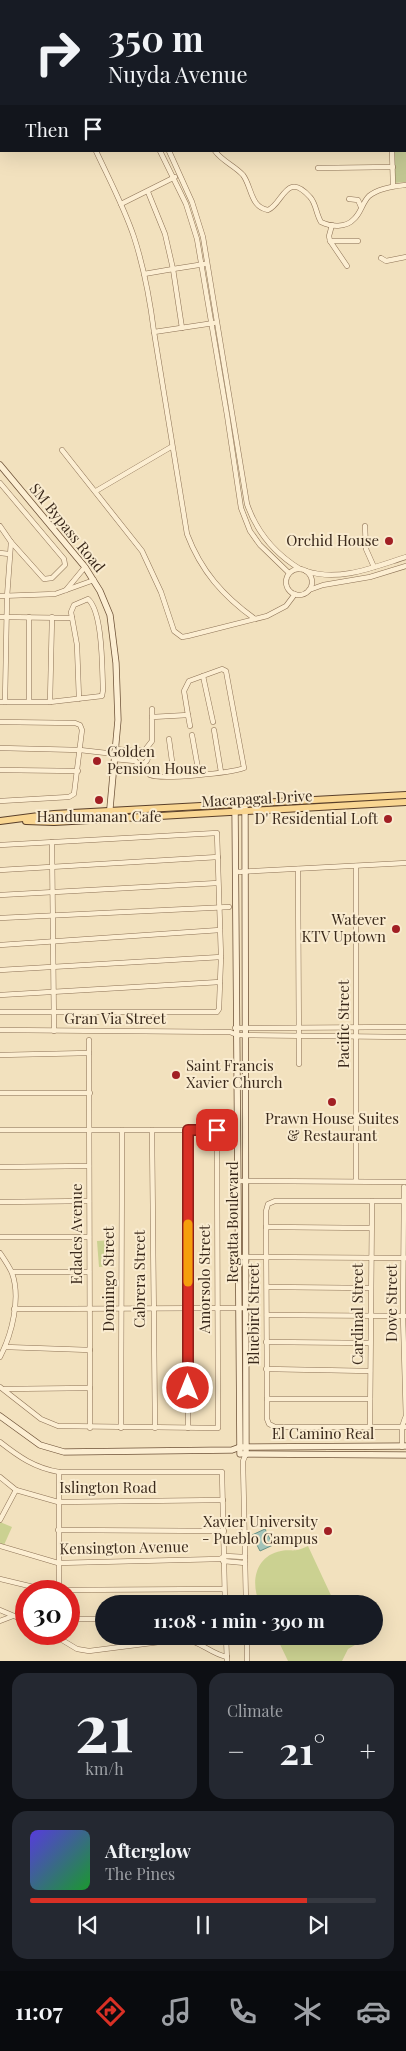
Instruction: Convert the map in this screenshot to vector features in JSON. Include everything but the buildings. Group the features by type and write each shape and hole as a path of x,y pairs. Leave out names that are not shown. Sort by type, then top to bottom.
{"main road":[{"name":"Macapagal Drive","path":"12,820 54,814 110,810 406,795"},
{"name":"Macapagal Drive","path":"12,820 54,822 245,813 406,802"},
{"path":"0,821 12,820"}],"street":[{"path":"96,152 134,237 144,274 187,534 198,560 207,574 226,596 255,619"},
{"path":"161,152 192,220 205,264 218,322 247,504 252,518 266,541 276,551 300,569 306,571 326,575 355,573 406,557"},
{"path":"169,152 198,217 211,323 241,508 250,531 260,545 289,573"},
{"path":"216,152 242,174 255,201 260,207 268,210 274,207 285,190 290,187 297,188 309,196 321,222 332,225 342,226 352,221 370,195 393,186 406,185"},
{"path":"392,152 393,186"},
{"path":"318,168 393,167"},
{"path":"121,204 148,192 180,174"},
{"path":"148,192 165,234 173,269 182,328"},
{"path":"349,199 358,200 361,207"},
{"path":"192,220 198,217"},
{"path":"332,225 329,236 330,241 347,266"},
{"path":"330,241 358,241"},
{"path":"381,258 386,261 406,257"},
{"path":"144,274 205,264"},
{"path":"154,332 218,322"},
{"path":"96,491 172,447"},
{"path":"62,450 142,551 161,592 174,631 178,635 188,636 255,619 280,610 291,602 296,594"},
{"name":"SM Bypass Road","path":"0,465 85,567 105,600 112,630 118,708 109,819"},
{"path":"0,483 64,559 65,565 52,578 44,579 10,542 1,528"},
{"path":"365,526 366,549 374,567"},
{"path":"10,542 6,597 6,680 2,702 50,702 98,698 103,694 100,638 93,604 88,598 80,601 72,609 77,645 79,699"},
{"path":"0,554 9,554"},
{"path":"300,569 289,573 285,581 286,587 290,592 296,594 304,593 323,585 370,576 406,566"},
{"path":"65,590 85,567"},
{"path":"306,571 311,578 309,590"},
{"path":"0,574 8,574"},
{"path":"0,596 51,595 94,580"},
{"path":"0,617 72,618"},
{"path":"29,617 29,701"},
{"path":"50,702 52,617"},
{"path":"0,637 6,637"},
{"path":"0,658 6,658"},
{"path":"115,754 143,764 150,775 174,776 244,768 238,727 226,671 222,669 189,681 185,687 184,696 190,726"},
{"path":"204,676 213,722"},
{"path":"0,680 6,680"},
{"path":"0,748 80,750 115,754 145,750 152,742 152,709"},
{"path":"152,717 188,716"},
{"path":"0,722 75,722 80,725 82,730 75,792 71,796 0,801"},
{"path":"214,730 222,772"},
{"path":"192,734 200,774"},
{"path":"169,739 174,776"},
{"path":"143,764 149,758 145,750"},
{"path":"135,762 134,756 136,751"},
{"path":"0,770 78,771"},
{"name":"Regatta Boulevard","path":"245,803 246,1308 243,1461 246,1595"},
{"name":"Regatta Boulevard","path":"235,804 238,1308 243,1450"},
{"path":"0,846 212,832 218,834 221,957 219,1009 217,1012 0,1012"},
{"path":"52,842 54,1031"},
{"path":"0,870 218,858"},
{"path":"236,872 406,863"},
{"name":"Pacific Street","path":"356,866 356,1181"},
{"path":"298,869 299,1064"},
{"path":"0,894 218,883"},
{"path":"0,918 229,907"},
{"path":"0,945 220,930"},
{"path":"235,948 245,948"},
{"path":"0,970 221,957"},
{"path":"0,995 220,982"},
{"path":"230,1032 237,1026 406,1027"},
{"name":"Gran Via Street","path":"0,1030 230,1032 246,1036 406,1037"},
{"name":"Edades Avenue","path":"89,1040 90,1428"},
{"path":"0,1055 89,1053"},
{"path":"0,1092 90,1093"},
{"path":"0,1130 188,1130 188,1428 69,1428 41,1419 2,1388"},
{"name":"Domingo Street","path":"121,1428 122,1130"},
{"name":"Cabrera Street","path":"152,1130 152,1308 155,1428"},
{"name":"Amorsolo Street","path":"188,1130 217,1130 218,1428 188,1428"},
{"path":"0,1167 89,1166"},
{"path":"238,1181 406,1182"},
{"name":"Dove Street","path":"404,1187 406,1419 404,1447"},
{"name":"Bluebird Street","path":"370,1427 275,1427 269,1424 267,1419 266,1369 266,1211 268,1204 275,1201 372,1201"},
{"path":"372,1201 405,1201"},
{"name":"Cardinal Street","path":"370,1427 372,1201"},
{"path":"0,1202 89,1202"},
{"path":"266,1228 371,1228"},
{"path":"0,1237 89,1237"},
{"path":"0,1253 12,1272 14,1285 14,1309 5,1347 0,1357"},
{"path":"238,1257 405,1258"},
{"path":"12,1272 89,1272"},
{"path":"267,1288 370,1288"},
{"path":"14,1309 246,1308"},
{"path":"267,1315 405,1316"},
{"path":"266,1342 370,1343"},
{"path":"5,1347 90,1350"},
{"path":"266,1369 370,1371"},
{"path":"2,1388 90,1388"},
{"path":"267,1398 370,1398"},
{"path":"0,1416 40,1445 64,1452 243,1450"},
{"path":"370,1427 404,1427"},
{"path":"0,1442 33,1465 59,1472 219,1472 223,1475 224,1595"},
{"path":"315,1447 316,1454"},
{"name":"El Camino Real","path":"243,1450 315,1447 404,1447"},
{"name":"El Camino Real","path":"243,1450 316,1454 406,1455"},
{"path":"59,1472 59,1580"},
{"name":"Islington Road","path":"0,1477 16,1490 58,1502 223,1500"},
{"path":"1,1517 16,1490"},
{"path":"58,1530 224,1530"},
{"name":"Kensington Avenue","path":"0,1546 58,1563 220,1559"},
{"path":"245,1557 225,1556 220,1559 225,1563 245,1563"},
{"path":"0,1579 15,1583"},
{"path":"80,1591 224,1589"},
{"path":"0,1610 15,1617"},
{"path":"0,1621 12,1616"},
{"path":"80,1619 95,1619"},
{"path":"73,1645 89,1651 189,1640 227,1659 226,1645"},
{"path":"247,1645 247,1661"}],"green space":[{"path":"393,152 406,152 406,182 394,183"},
{"path":"112,1240 113,1266 99,1267 97,1241"},
{"path":"0,1522 12,1527 4,1545 0,1543"},
{"path":"308,1546 331,1595 257,1595 255,1579 260,1564 265,1558 281,1551"},
{"path":"280,1645 355,1645 348,1649 342,1661 288,1661"}],"water":[{"path":"265,1529 273,1545 260,1551 252,1535"}],"slow traffic":[{"path":"188,1224 188,1282"}],"place":[{"name":"Orchid House","path":"389,541"},
{"name":"Golden Pension House","path":"97,761"},
{"name":"Handumanan Cafe","path":"99,800"},
{"name":"D' Residential Loft","path":"388,819"},
{"name":"Watever KTV Uptown","path":"396,929"},
{"name":"Saint Francis Xavier Church","path":"176,1075"},
{"name":"Prawn House Suites & Restaurant","path":"332,1102"},
{"name":"Xavier University - Pueblo Campus","path":"328,1531"}],"route":[{"path":"188,1388 188,1130 217,1130"}]}
